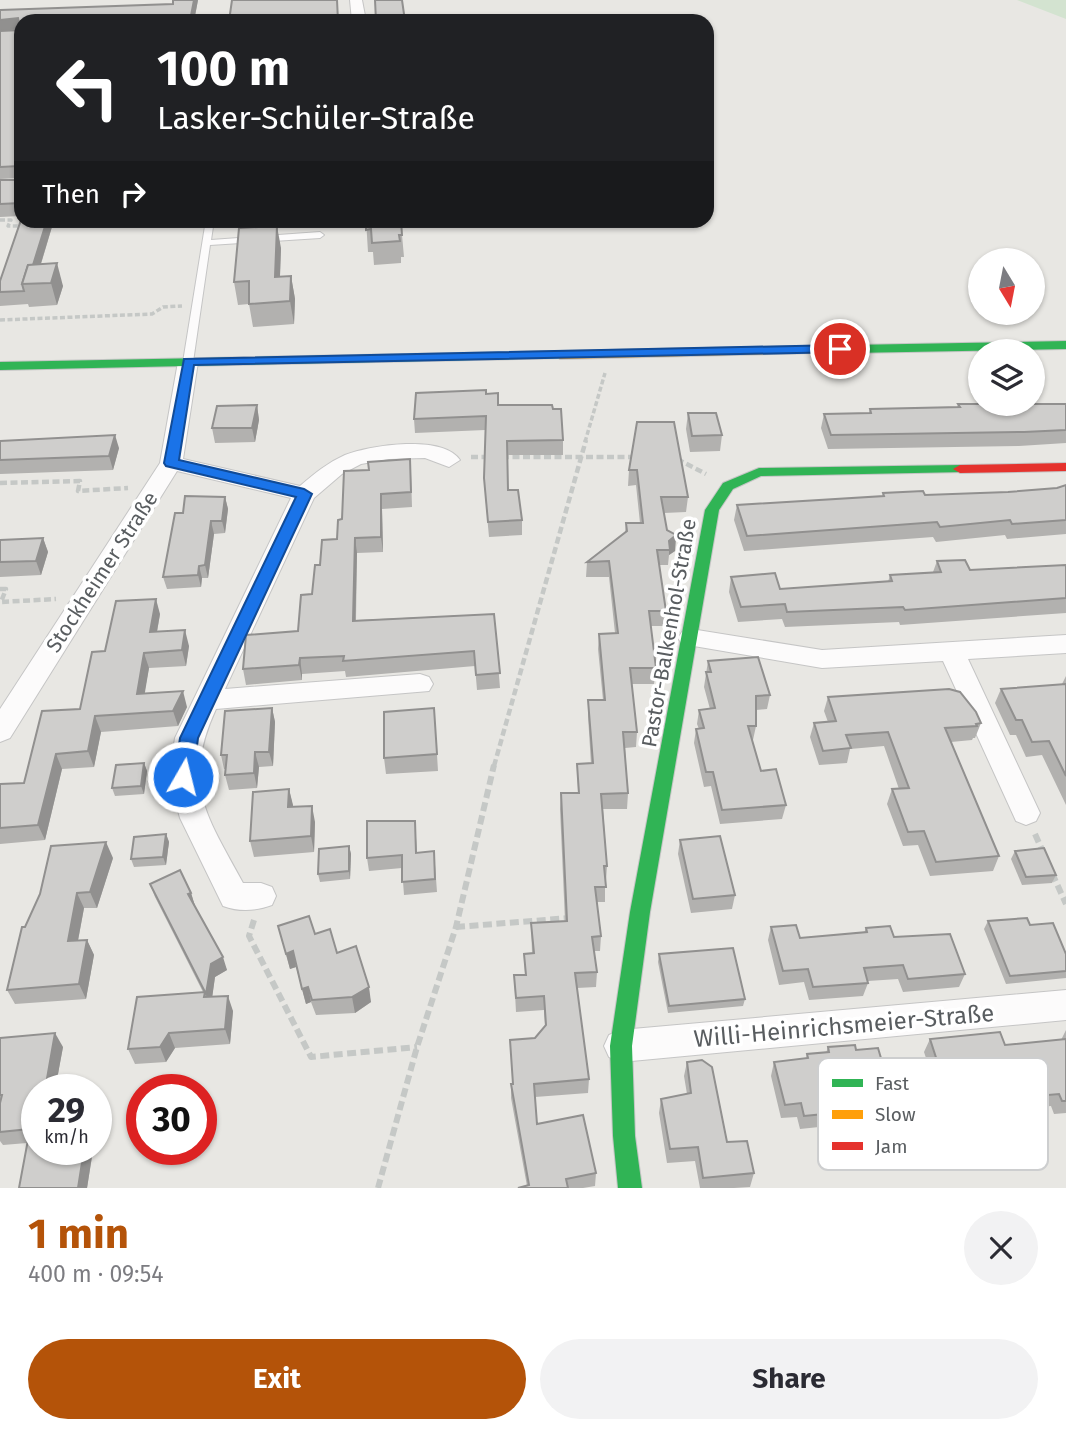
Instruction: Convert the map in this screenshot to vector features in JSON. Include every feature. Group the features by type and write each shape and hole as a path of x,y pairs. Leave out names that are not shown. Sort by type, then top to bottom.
{"main road":[{"path":"0,366 1066,345"},
{"path":"728,486 759,472 1066,467"},
{"name":"Pastor-Balkenhol-Straße","path":"630,1188 624,1136 621,1046 640,912 712,510 728,486"}],"street":[{"name":"Stockheimer Straße","path":"0,732 171,463 188,362"},
{"path":"261,896 234,897 194,818 183,777 189,738 304,494 334,469 355,459 389,453 428,452 449,460"},
{"path":"171,463 304,494"},
{"path":"691,638 822,659 1066,644"},
{"path":"951,651 1026,813"},
{"path":"207,700 420,684"},
{"name":"Willi-Heinrichsmeier-Straße","path":"621,1046 1066,1005"}],"lane":[{"path":"188,362 209,228"},
{"path":"206,243 320,235"}],"path":[{"path":"0,220 11,220 8,226 14,226"},
{"path":"0,320 152,314 163,307 197,305"},
{"path":"377,1188 417,1047 456,927 502,732 583,457 607,365"},
{"path":"449,460 470,457 648,457"},
{"path":"674,457 728,486"},
{"path":"0,483 80,481 78,491 157,487"},
{"path":"0,589 6,589 1,602 85,597"},
{"path":"1026,813 1046,858"},
{"path":"1051,870 1066,904"},
{"path":"261,896 249,936 311,1057 417,1047"},
{"path":"456,927 574,917"}],"green space":[{"path":"1017,0 1066,0 1066,19"}],"building":[{"path":"173,0 194,0 191,14 14,14 14,18 0,20 0,10 173,4"},
{"path":"232,0 337,0 338,14 230,14"},
{"path":"375,0 402,0 404,14 376,14"},
{"path":"14,30 14,166 0,167 0,31"},
{"path":"0,180 14,180 14,203 0,204"},
{"path":"18,228 45,228 33,265 28,265 22,284 24,291 0,292 0,281"},
{"path":"239,228 277,228 275,277 291,276 290,301 249,304 249,281 234,282"},
{"path":"366,228 402,228 402,235 399,235 400,241 372,243 371,229"},
{"path":"57,263 51,283 22,284 28,265"},
{"path":"486,390 486,394 498,393 498,405 552,405 553,409 561,409 563,440 507,441 508,490 518,490 522,520 488,522 484,478 486,416 414,419 416,393"},
{"path":"958,404 968,404 968,416 1045,416 1045,404 1066,404 1066,430 831,435 824,414 871,413 870,409 960,407"},
{"path":"257,405 252,428 212,428 217,406"},
{"path":"688,413 716,413 722,435 692,436"},
{"path":"637,422 674,422 688,497 661,497 667,530 676,535 669,541 670,550 657,550 666,611 649,611 656,668 630,668 637,732 623,732 628,793 601,794 607,866 604,866 606,887 595,887 601,936 592,937 597,972 575,973 589,1079 534,1084 537,1124 583,1115 596,1173 566,1179 568,1188 518,1188 529,1185 511,1084 510,1040 535,1038 546,1025 544,996 516,998 514,975 526,975 524,954 534,953 531,923 567,921 561,793 579,793 577,764 593,763 588,700 605,700 599,634 618,633 609,561 587,562 627,531 626,523 643,523 637,470 629,470"},
{"path":"115,435 109,456 0,460 0,441"},
{"path":"410,459 411,492 381,494 381,537 355,538 353,621 494,614 500,673 476,675 474,651 343,661 344,656 300,658 299,665 243,669 246,635 298,631 301,595 312,594 315,565 320,565 322,540 337,539 338,520 342,519 344,471 369,470 368,462"},
{"path":"1066,485 1066,520 1012,524 1010,520 940,527 937,522 747,536 737,505 923,491 925,495 1008,492"},
{"path":"185,496 225,497 222,521 211,521 205,565 199,566 198,575 163,577 175,513 183,513"},
{"path":"43,538 36,561 0,562 0,540"},
{"path":"965,560 970,570 1066,565 1066,598 905,610 903,607 787,612 785,604 741,607 731,577 775,573 780,589 892,581 890,575 941,572 937,561"},
{"path":"156,599 150,632 185,630 182,650 144,653 137,694 183,691 173,711 95,716 88,751 56,754 38,825 0,828 0,784 24,783 42,711 80,709 92,652 105,651 116,601"},
{"path":"758,657 770,695 756,696 756,726 748,726 761,771 776,769 786,805 722,810 713,772 706,772 696,729 704,728 699,710 715,708 706,672 711,672 708,661"},
{"path":"1066,684 1066,776 1049,741 1032,742 1022,720 1016,720 1001,689"},
{"path":"949,689 960,692 981,723 976,724 977,726 945,728 999,856 936,862 924,831 908,832 892,789 909,788 888,732 846,735 851,748 823,751 814,723 836,721 828,697"},
{"path":"272,708 269,752 255,752 254,773 225,775 227,755 221,755 225,711"},
{"path":"434,708 437,754 384,758 384,712"},
{"path":"144,763 141,786 112,788 116,765"},
{"path":"289,789 288,807 312,806 311,836 250,841 253,792"},
{"path":"367,821 415,821 416,853 434,851 435,879 402,882 402,855 367,858"},
{"path":"166,834 163,857 131,859 134,837"},
{"path":"720,836 735,895 693,899 680,840"},
{"path":"106,842 90,892 77,893 68,941 87,940 79,984 7,990 22,927 25,927 40,894 51,846"},
{"path":"349,846 349,871 318,874 319,849"},
{"path":"1044,848 1056,875 1026,877 1015,851"},
{"path":"180,870 191,893 188,894 223,957 211,964 206,994 150,884"},
{"path":"309,916 315,934 330,929 337,953 356,946 369,987 352,997 312,1000 308,987 302,989 293,951 286,954 278,926"},
{"path":"1027,918 1030,925 1053,923 1066,954 1066,971 1010,976 988,921"},
{"path":"796,925 800,938 867,932 866,928 890,926 894,937 950,934 965,974 908,979 903,965 864,968 868,983 813,987 808,969 783,971 771,927"},
{"path":"733,948 745,999 669,1006 659,954"},
{"path":"205,992 204,997 228,996 225,1029 169,1033 160,1047 128,1049 137,997"},
{"path":"1000,1032 1005,1045 1066,1039 1066,1101 1062,1101 1059,1094 1048,1095 1048,1058 936,1058 930,1039"},
{"path":"55,1033 48,1074 21,1074 21,1130 0,1132 0,1038"},
{"path":"855,1045 856,1050 878,1048 881,1058 818,1058 818,1115 804,1116 801,1103 785,1105 774,1062 808,1058 807,1054 829,1052 828,1047"},
{"path":"702,1060 712,1067 727,1142 747,1141 754,1173 703,1178 698,1147 670,1149 661,1099 691,1093 687,1062"},
{"path":"23,1165 82,1165 78,1188 19,1188"}],"traffic: fast":[{"path":"851,349 1066,345"},
{"path":"0,366 560,355"},
{"path":"630,1188 624,1136 621,1046 640,912 712,510 728,486 759,472 960,469"}],"traffic: slow":[{"path":"560,355 851,349"}],"traffic: jam":[{"path":"960,469 1066,467"}],"route":[{"path":"183,777 189,738 304,494 171,463 188,362 840,349"}]}
